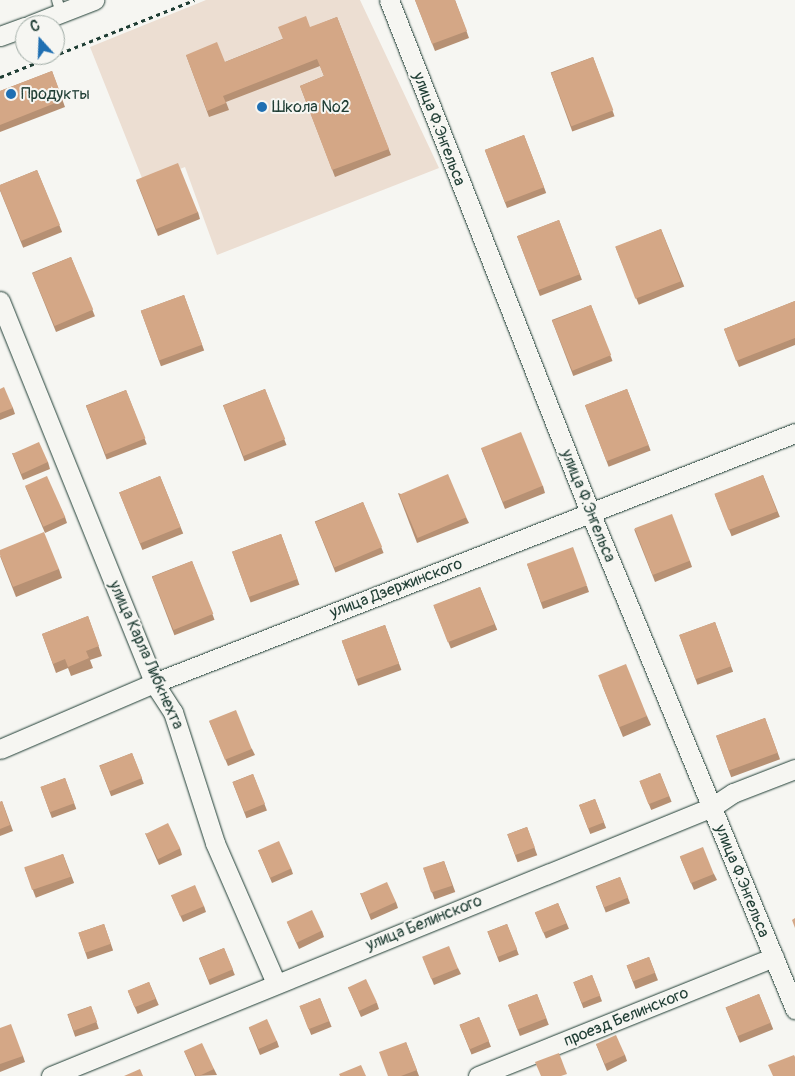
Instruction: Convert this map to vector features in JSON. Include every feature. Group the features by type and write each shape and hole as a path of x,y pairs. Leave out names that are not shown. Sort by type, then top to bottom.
{"street":[{"path":"46,15 59,7 94,0"},
{"name":"улица Ф.Энгельса","path":"388,0 590,512 795,1009"},
{"path":"0,36 15,31"},
{"name":"улица Карла Либкнехта","path":"0,301 154,684 173,712 215,843 276,983"},
{"name":"улица Дзержинского","path":"0,749 154,684 795,433"},
{"name":"улица Белинского","path":"51,1076 712,807 733,793 795,769"},
{"name":"проезд Белинского","path":"478,1076 774,957"}],"path":[{"path":"0,77 194,0"}],"shaded area":[{"name":"Школа №2","path":"206,0 360,0 439,168 217,255 185,167 144,183 90,47"}],"building":[{"path":"415,0 455,0 467,31 432,44"},
{"path":"306,16 310,27 337,17 389,149 332,170 300,86 324,76 317,59 223,96 226,103 207,111 186,55 217,42 225,62 283,39 278,27"},
{"path":"593,57 613,110 571,126 551,73"},
{"path":"52,71 63,100 0,125 0,91"},
{"path":"524,135 544,187 505,202 485,150"},
{"path":"178,163 198,212 156,229 136,180"},
{"path":"37,170 60,225 21,241 0,190 0,185"},
{"path":"559,220 580,274 538,290 517,236"},
{"path":"661,229 681,281 635,299 615,247"},
{"path":"71,257 93,309 55,326 32,273"},
{"path":"184,295 202,345 159,361 141,311"},
{"path":"795,301 795,338 736,361 724,329"},
{"path":"591,305 611,355 572,371 552,321"},
{"path":"4,387 13,408 0,413 0,389"},
{"path":"265,389 285,439 244,456 223,406"},
{"path":"627,389 649,445 606,461 585,405"},
{"path":"126,390 145,438 106,454 86,406"},
{"path":"521,432 543,486 503,502 481,448"},
{"path":"39,442 48,462 21,474 13,454"},
{"path":"448,474 466,517 418,538 399,495"},
{"path":"763,475 777,511 728,530 714,494"},
{"path":"47,476 65,517 43,527 25,486"},
{"path":"160,476 181,527 140,543 119,492"},
{"path":"363,502 382,547 334,567 315,522"},
{"path":"672,514 690,561 653,575 635,528"},
{"path":"44,532 59,569 13,587 0,555 0,550"},
{"path":"281,534 297,579 249,597 232,552"},
{"path":"573,547 587,586 541,602 527,564"},
{"path":"192,561 213,614 173,630 152,577"},
{"path":"480,587 494,624 448,642 433,605"},
{"path":"88,616 99,646 86,651 89,658 68,667 65,659 53,664 42,634"},
{"path":"715,622 731,666 695,679 679,635"},
{"path":"385,625 399,664 356,679 342,641"},
{"path":"626,664 647,716 619,727 598,675"},
{"path":"236,710 252,749 225,760 209,721"},
{"path":"765,718 778,753 729,771 716,736"},
{"path":"132,753 142,778 110,791 100,766"},
{"path":"660,773 669,796 648,804 639,781"},
{"path":"253,774 265,804 245,812 233,782"},
{"path":"65,778 74,803 50,812 41,787"},
{"path":"595,799 604,822 588,828 579,805"},
{"path":"2,801 10,825 0,829 0,802"},
{"path":"168,823 180,848 158,859 146,834"},
{"path":"527,827 535,848 515,855 507,835"},
{"path":"279,841 291,868 270,878 258,850"},
{"path":"703,847 714,874 691,883 680,856"},
{"path":"63,854 71,877 32,890 24,867"},
{"path":"444,861 452,886 431,893 423,868"},
{"path":"620,877 628,897 604,907 596,887"},
{"path":"387,882 396,902 369,914 361,894"},
{"path":"195,885 204,906 180,916 171,895"},
{"path":"558,903 566,923 543,933 535,912"},
{"path":"312,910 322,931 296,943 287,922"},
{"path":"104,924 111,944 85,953 78,933"},
{"path":"507,924 517,949 498,957 488,932"},
{"path":"449,946 458,968 431,979 422,957"},
{"path":"224,948 233,969 208,980 199,959"},
{"path":"649,957 655,973 633,981 627,966"},
{"path":"592,975 600,995 582,1003 573,982"},
{"path":"366,979 377,1003 359,1011 348,987"},
{"path":"149,982 156,999 134,1007 128,991"},
{"path":"537,994 546,1018 517,1029 508,1005"},
{"path":"759,994 771,1023 737,1036 726,1007"},
{"path":"320,998 329,1021 308,1029 299,1006"},
{"path":"91,1006 97,1022 74,1031 68,1015"},
{"path":"479,1017 489,1041 470,1049 460,1025"},
{"path":"267,1019 277,1041 258,1049 249,1027"},
{"path":"11,1024 23,1056 0,1064 0,1028"},
{"path":"616,1035 625,1055 605,1064 596,1044"},
{"path":"406,1042 417,1070 401,1076 388,1076 379,1052"},
{"path":"202,1043 214,1069 196,1076 184,1051"},
{"path":"559,1053 567,1074 561,1076 541,1076 535,1062"},
{"path":"794,1055 795,1076 773,1076 768,1065"},
{"path":"361,1065 366,1076 340,1076 339,1074"},
{"path":"140,1069 143,1076 124,1076"}],"place":[{"name":"Продукты","path":"11,94"},
{"name":"Школа №2","path":"262,107"}]}
